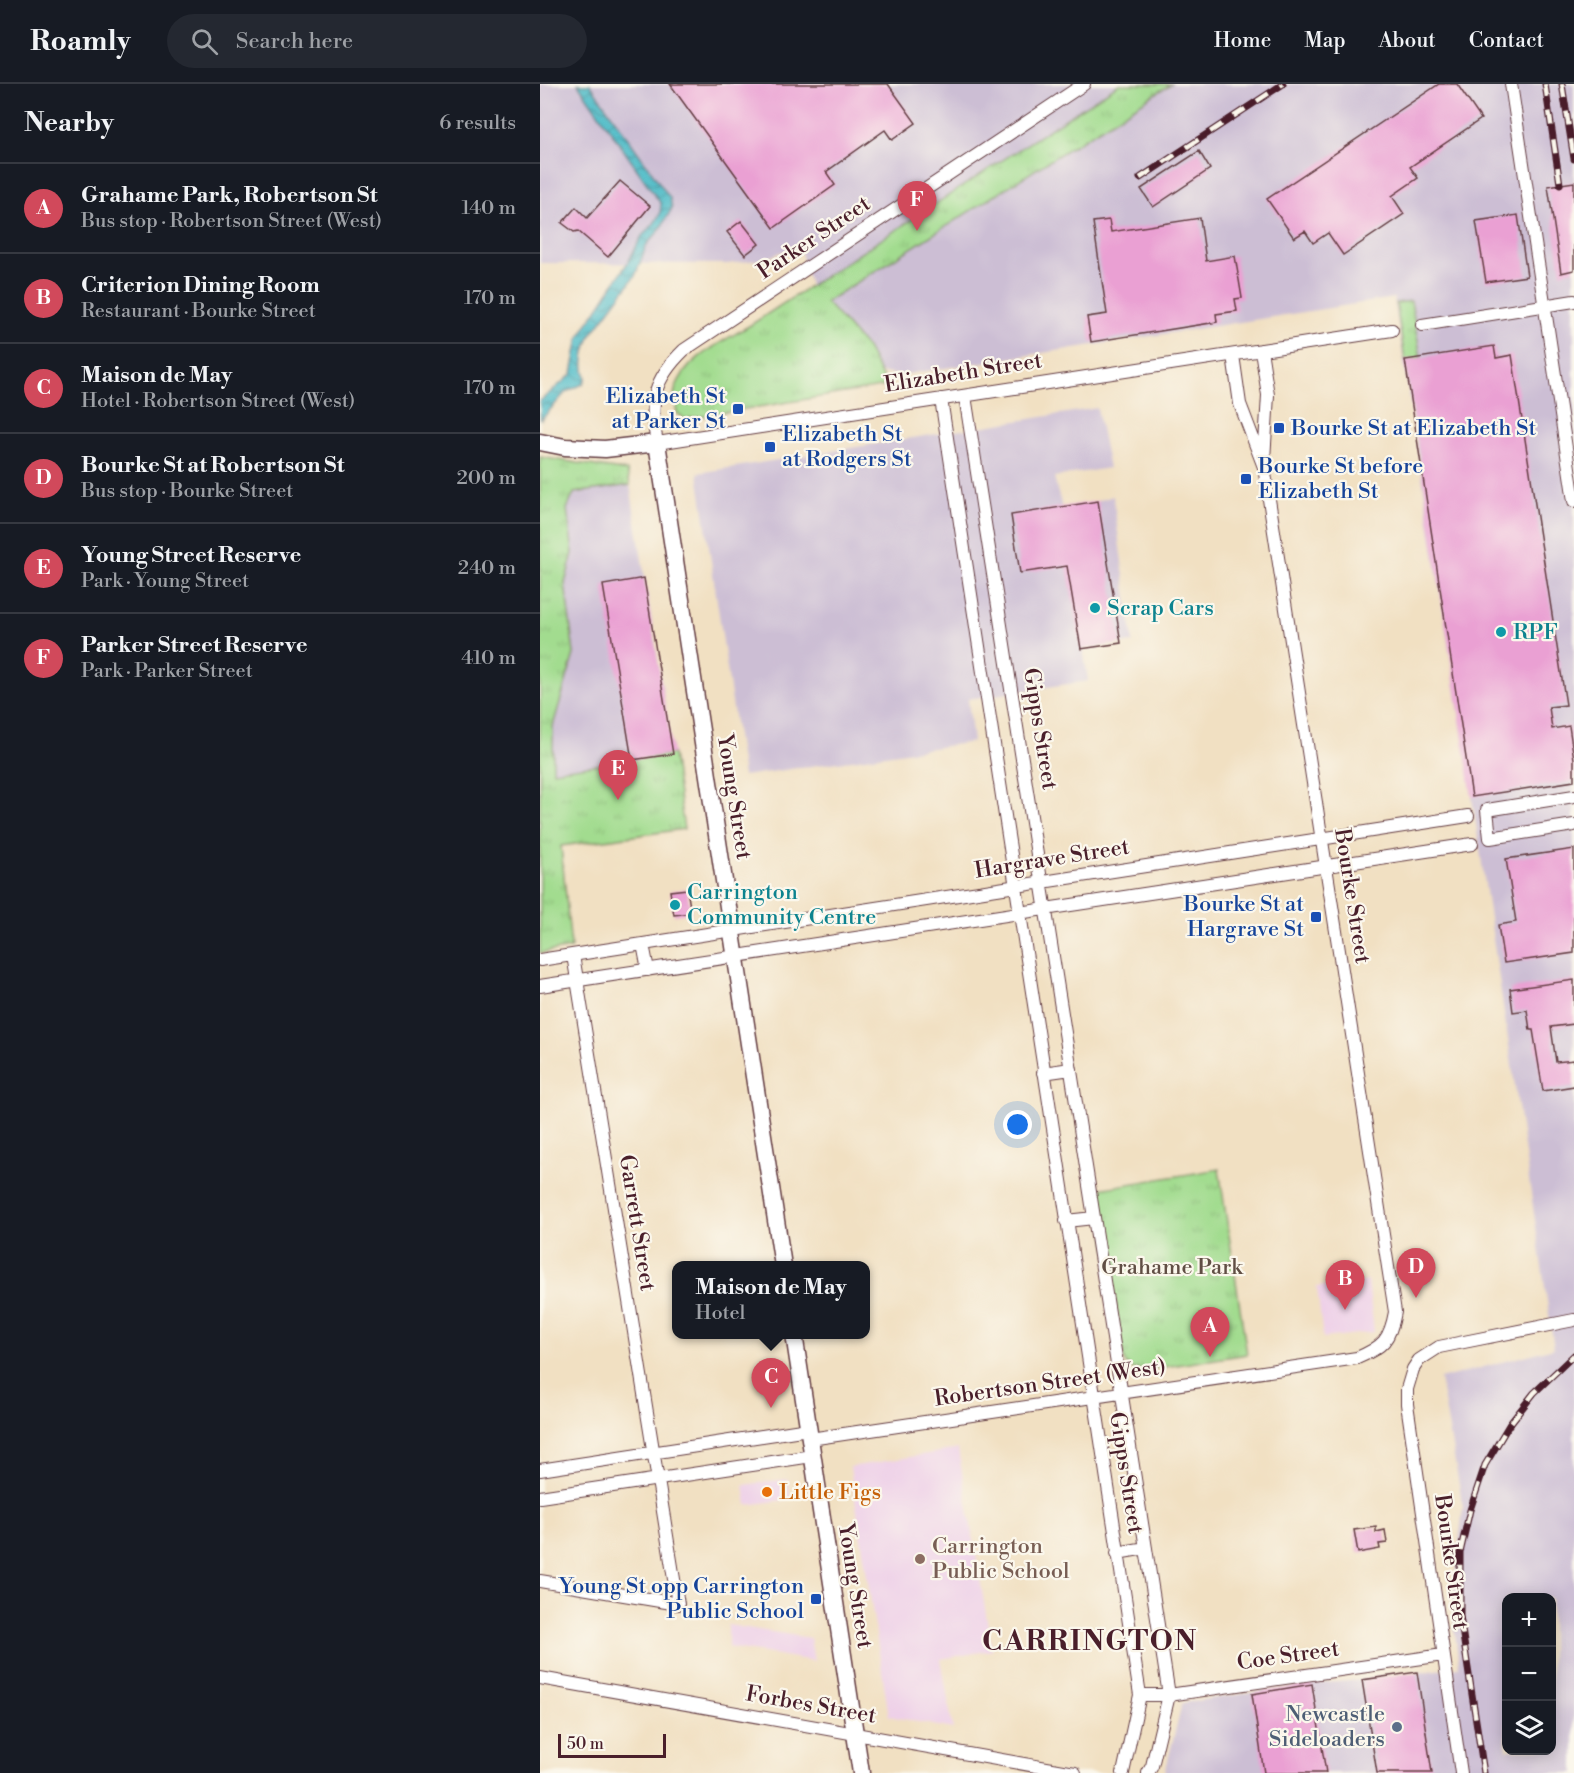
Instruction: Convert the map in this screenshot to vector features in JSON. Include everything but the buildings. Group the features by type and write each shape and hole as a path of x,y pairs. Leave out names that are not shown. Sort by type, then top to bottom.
{"main road":[{"name":"Elizabeth Street","path":"540,442 565,447 605,449 657,443"},
{"name":"Young Street","path":"657,443 782,1261"},
{"name":"Young Street","path":"795,1339 861,1773"}],"street":[{"name":"Parker Street","path":"657,443 654,401 659,380 669,364 684,350 1084,84"},
{"path":"1511,84 1574,501"},
{"path":"1422,325 1574,301"},
{"name":"Elizabeth Street","path":"657,443 1392,330"},
{"name":"Bourke Street","path":"1261,350 1268,395 1264,467"},
{"name":"Bourke Street","path":"1233,355 1240,404 1264,467 1395,1312 1392,1330"},
{"name":"Gipps Street","path":"965,396 1169,1695 1152,1766 1148,1773"},
{"name":"Gipps Street","path":"941,399 1018,913 1140,1695 1123,1773"},
{"path":"1574,796 1487,810 1490,838 1574,825"},
{"name":"Hargrave Street","path":"540,960 1468,816"},
{"path":"540,986 1472,844"},
{"path":"643,945 648,969"},
{"name":"Garrett Street","path":"540,1581 678,1604 573,955"},
{"path":"1043,1073 1071,1069"},
{"path":"1066,1221 1094,1218"},
{"name":"Bourke Street","path":"1461,1773 1407,1404 1407,1389 1413,1369 1419,1360 1439,1347 1574,1320"},
{"name":"Robertson Street (West)","path":"540,1470 652,1452 810,1441 1357,1358 1375,1350 1392,1330"},
{"name":"Robertson Street (West)","path":"540,1497 657,1479 810,1441"},
{"name":"Gipps Street","path":"1117,1552 1146,1548"},
{"name":"Coe Street","path":"1140,1695 1169,1695 1443,1655"},
{"name":"Forbes Street","path":"540,1678 1075,1773"}],"shaded area":[{"path":"540,84 1574,84 1574,1773 1165,1773 1182,1703 1312,1684 1459,1667 1452,1605 1463,1507 1440,1379 1554,1348 1472,797 1394,298 901,375 865,371 814,300 799,245 764,259 727,264 540,263"},
{"path":"1097,408 1109,468 1054,477 1062,507 1113,496 1133,642 1083,649 1088,681 968,699 973,742 743,776 698,473"},
{"path":"630,485 673,754 553,771 553,726 574,654 565,583 573,553 567,509 574,493"},
{"path":"1368,1281 1374,1332 1323,1338 1317,1287"},
{"name":"Carrington Public School","path":"958,1449 992,1650 941,1659 953,1729 889,1716 850,1467"},
{"name":"Little Figs","path":"788,1479 790,1499 747,1505 744,1485"},
{"path":"728,1625 810,1638 814,1661 728,1647"}],"green space":[{"path":"1119,84 1171,84 826,302 867,348 887,386 685,419 677,413 674,392 680,378 687,368 707,351 752,324"},
{"path":"1411,301 1421,358 1405,360 1396,303"},
{"path":"540,457 627,471 630,485 574,493 567,509 573,553 565,583 574,654 553,726 553,771 673,754 684,829 561,846 571,948 540,953"},
{"name":"Grahame Park","path":"1219,1169 1247,1354 1145,1370 1131,1369 1124,1361 1098,1189"}],"water":[{"path":"578,84 590,84 670,198 672,208 659,231 647,244 635,276 591,335 584,356 586,378 583,384 566,392 541,420 540,401 572,374 579,337 628,262 642,236 660,214 661,204"}],"railway":[{"path":"1140,178 1283,84"},
{"path":"1545,84 1560,184"},
{"path":"1562,84 1574,159"},
{"path":"1484,1773 1460,1616 1460,1553 1470,1510 1485,1465 1509,1425 1534,1393 1574,1355"}],"place":[{"name":"Parker Street Reserve","path":"917,231"},
{"name":"Elizabeth St at Parker St","path":"738,409"},
{"name":"Bourke St at Elizabeth St","path":"1279,428"},
{"name":"Elizabeth St at Rodgers St","path":"770,447"},
{"name":"Bourke St before Elizabeth St","path":"1246,479"},
{"name":"Scrap Cars","path":"1095,608"},
{"name":"RPF","path":"1501,632"},
{"name":"Young Street Reserve","path":"618,800"},
{"name":"Carrington Community Centre","path":"675,905"},
{"name":"Bourke St at Hargrave St","path":"1316,917"},
{"name":"Bourke St at Robertson St","path":"1416,1298"},
{"name":"Criterion Dining Room","path":"1345,1310"},
{"name":"Grahame Park, Robertson St","path":"1210,1357"},
{"name":"Maison de May","path":"771,1408"},
{"name":"Little Figs","path":"767,1492"},
{"name":"Carrington Public School","path":"920,1559"},
{"name":"Young St opp Carrington Public School","path":"816,1599"},
{"name":"Newcastle Sideloaders","path":"1397,1727"}],"district":[{"name":"CARRINGTON","path":"1090,1641"}]}
